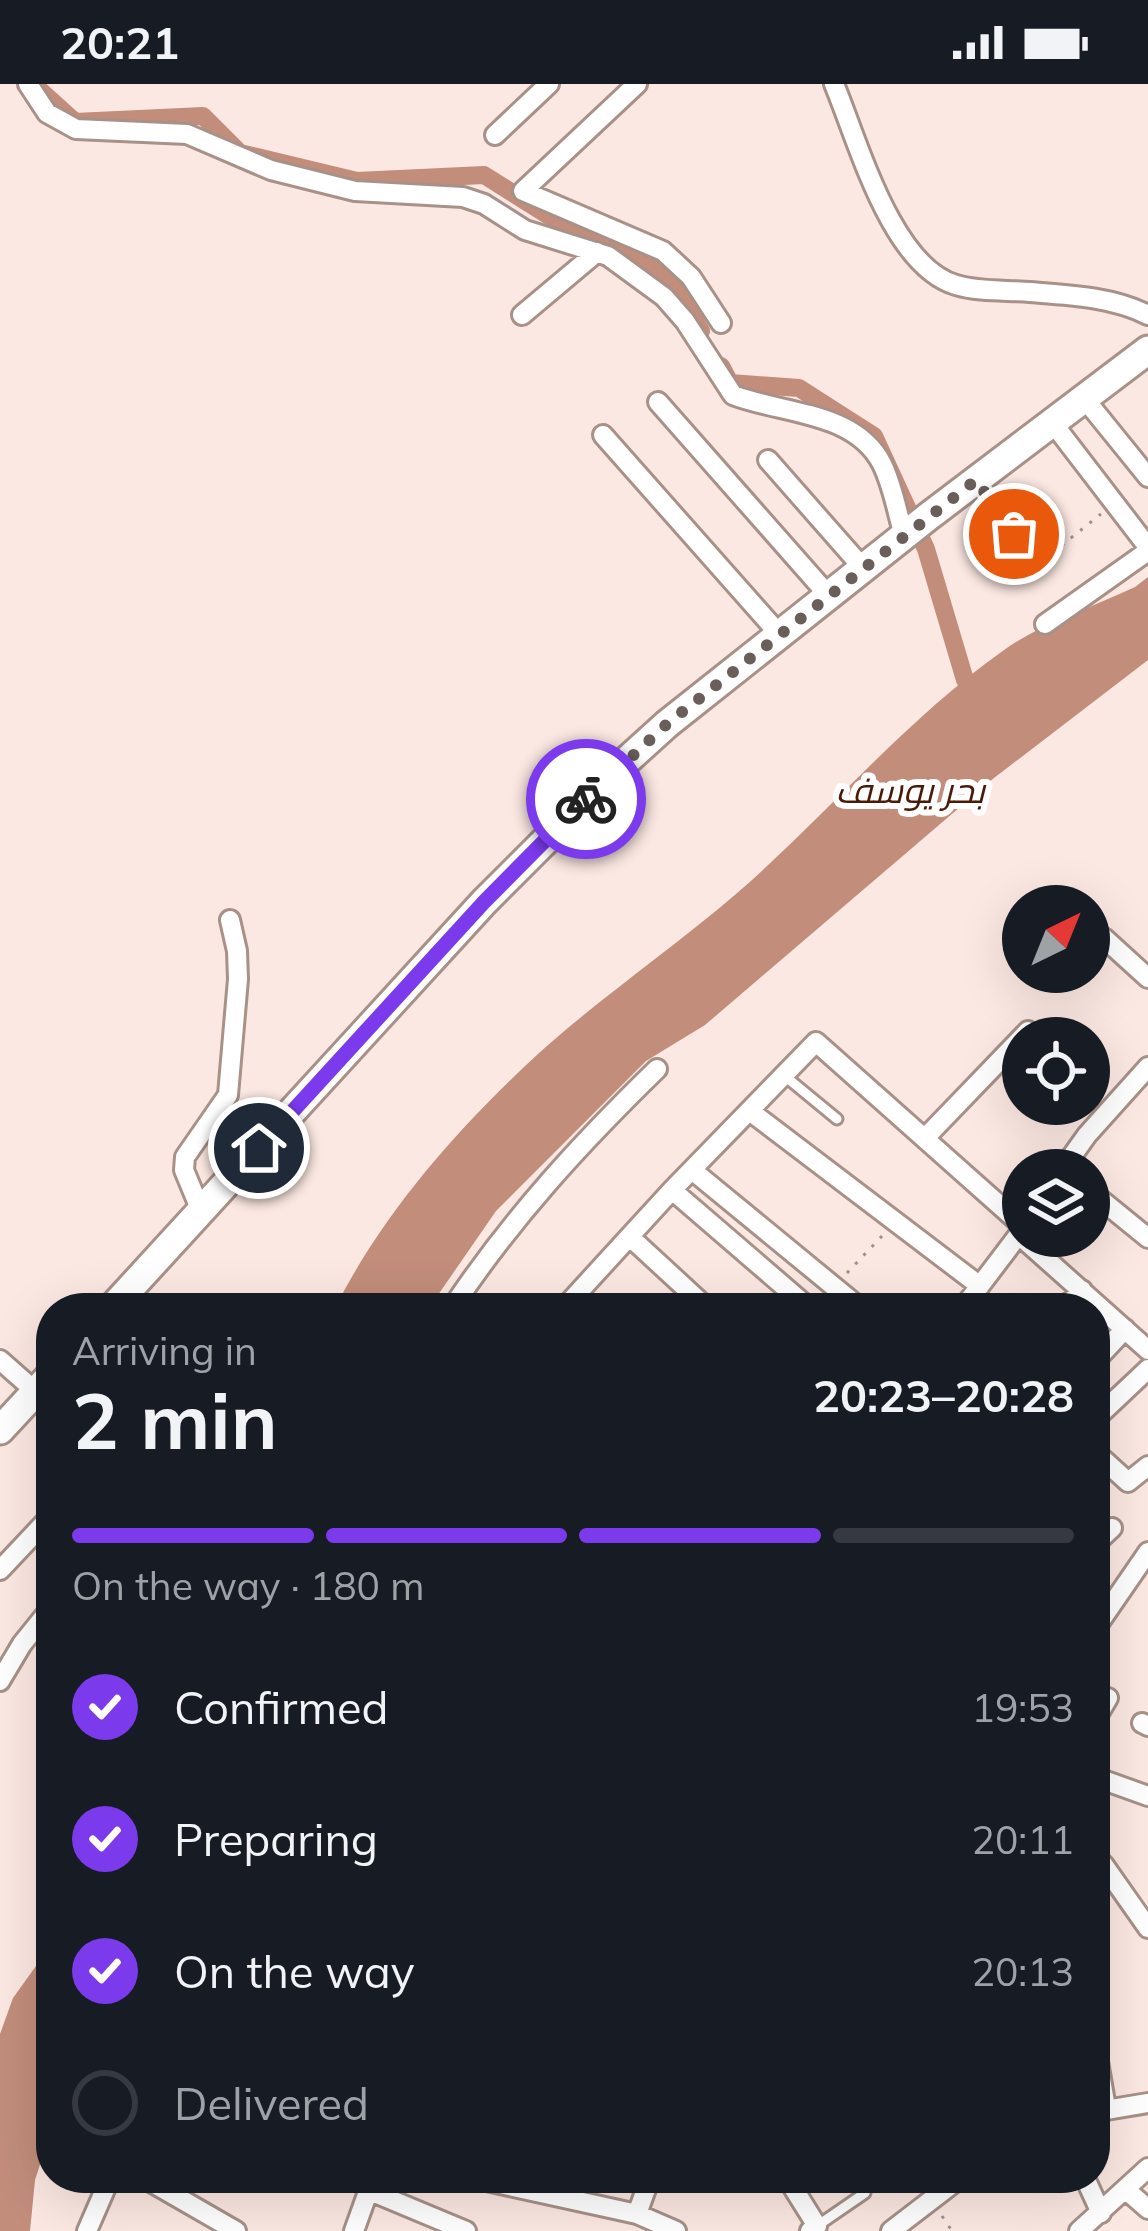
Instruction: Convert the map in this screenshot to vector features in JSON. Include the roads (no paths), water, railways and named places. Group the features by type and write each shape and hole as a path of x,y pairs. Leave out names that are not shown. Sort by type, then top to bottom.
{"street":[{"path":"28,84 46,112 76,129 188,134 271,170 355,191 463,197 484,204 525,230 597,252 664,297 734,395 856,434 872,448 914,528"},
{"path":"494,135 548,84"},
{"path":"638,84 523,191 663,251 691,277 721,322"},
{"path":"834,84 889,216 930,272 955,285 1120,303 1148,315"},
{"path":"522,315 597,252"},
{"path":"126,1293 563,820 667,724 1052,422 1143,362"},
{"path":"1084,398 1148,478"},
{"path":"658,402 829,596"},
{"path":"1045,624 1148,549 1052,422"},
{"path":"602,435 780,635"},
{"path":"768,460 863,568"},
{"path":"976,480 1036,563"},
{"path":"201,1210 184,1170 185,1157 228,1096 238,979 230,920"},
{"path":"1110,944 1148,978"},
{"path":"578,1293 817,1042 1002,1211"},
{"path":"925,1138 1002,1058"},
{"path":"1078,1149 1148,1067"},
{"path":"463,1293 514,1221 590,1132 657,1069"},
{"path":"751,1112 980,1286"},
{"path":"692,1170 841,1293"},
{"path":"672,1190 792,1293"},
{"path":"1110,1207 1148,1238"},
{"path":"630,1237 690,1293"},
{"path":"975,1293 1002,1257"},
{"path":"1049,1257 1085,1293"},
{"path":"1079,1293 1082,1290"},
{"path":"1110,1315 1148,1350"},
{"path":"1110,1346 1126,1329"},
{"path":"0,1360 36,1384"},
{"path":"1110,1405 1148,1369"},
{"path":"0,1430 36,1399"},
{"path":"1110,1471 1128,1482 1148,1466"},
{"path":"0,1570 36,1532"},
{"path":"1110,1607 1148,1552"},
{"path":"0,1682 36,1627"},
{"path":"1110,1782 1148,1796"},
{"path":"1110,1874 1148,1928"},
{"path":"1110,2109 1148,2103"},
{"path":"1093,2224 1148,2168"},
{"path":"1125,2189 1148,2209"},
{"path":"88,2231 104,2193"},
{"path":"170,2193 236,2231"},
{"path":"354,2231 368,2193"},
{"path":"389,2193 466,2231"},
{"path":"557,2193 637,2214 676,2231"},
{"path":"637,2214 645,2193"},
{"path":"795,2193 813,2228"},
{"path":"899,2228 935,2193"},
{"path":"1088,2193 1093,2224"}],"lane":[{"path":"786,1077 837,1119"},
{"path":"813,2228 865,2194"}],"water":[{"name":"بحر يوسف","path":"1148,577 1148,660 994,778 705,1025 646,1061 496,1211 439,1293 343,1293 376,1238 425,1172 538,1054 736,894 968,677 1019,640"},
{"path":"36,1966 36,2177 30,2231 0,2231 0,2034 13,1998"}],"waterway":[{"path":"33,84 75,122 203,116 240,153 357,181 484,175 565,226 667,273 701,331"},
{"path":"721,366 730,383 799,388 874,436 926,549 965,680"}]}
